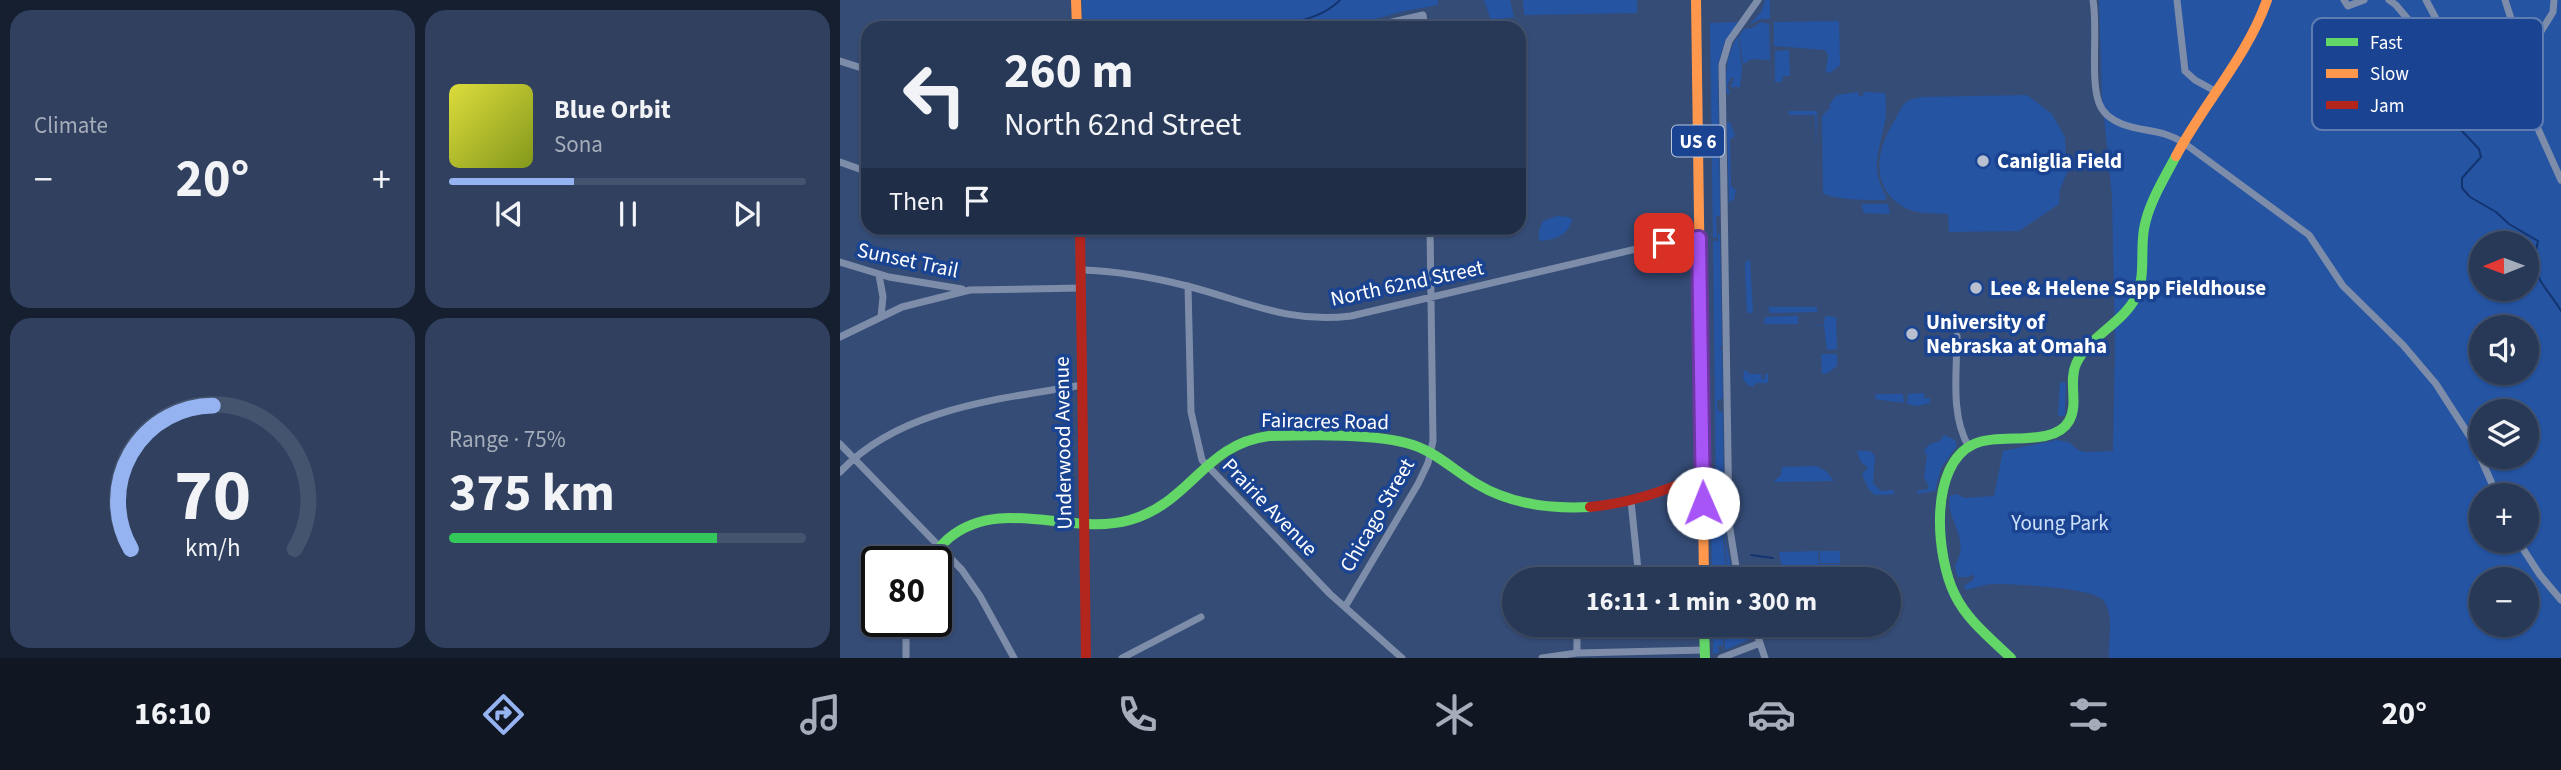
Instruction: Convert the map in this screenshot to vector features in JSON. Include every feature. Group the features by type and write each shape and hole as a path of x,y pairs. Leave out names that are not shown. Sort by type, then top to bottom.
{"main road":[{"path":"1076,0 1077,21"},
{"name":"US 6","path":"1696,0 1704,567"},
{"path":"2010,657 1962,607 1951,586 1944,563 1944,483 1952,463 1969,447 1994,438 2052,435 2067,426 2072,415 2073,370 2081,355 2136,296 2141,282 2141,241 2145,220 2184,143 2215,91 2251,41 2267,0"},
{"name":"Underwood Avenue","path":"1080,235 1086,658"},
{"name":"Fairacres Road","path":"941,546 963,529 993,518 1027,516 1084,523 1116,523 1150,513 1179,494 1205,465 1236,444 1270,436 1391,439 1412,444 1431,453 1475,484 1515,500 1576,507 1631,501 1660,493 1702,475"}],"street":[{"path":"1736,567 1728,523 1722,65 1729,41 1758,0"},
{"path":"2093,0 2096,90 2103,111 2109,118 2122,124 2164,132 2184,143 2309,235 2343,286 2395,337 2436,384 2474,443 2492,483"},
{"path":"2177,0 2185,71 2215,91"},
{"path":"2344,0 2348,6 2364,0"},
{"path":"2389,0 2407,18"},
{"path":"2426,0 2436,18"},
{"path":"2505,0 2511,18"},
{"path":"2543,29 2551,17 2554,0"},
{"path":"1397,21 1423,15 1423,21"},
{"path":"840,61 861,68"},
{"path":"2539,130 2561,180"},
{"path":"840,162 861,170"},
{"name":"Chicago Street","path":"1345,607 1418,484 1431,453 1430,235"},
{"name":"North 62nd Street","path":"1080,270 1130,274 1188,286 1277,313 1312,319 1351,316 1683,239 1699,238"},
{"name":"Sunset Trail","path":"840,262 879,275 970,290"},
{"path":"879,275 883,298 881,316"},
{"path":"1188,286 1191,412 1200,455 1205,465"},
{"path":"840,337 914,303 970,290 1081,288"},
{"path":"1957,336 1958,419 1969,447"},
{"path":"840,472 883,439 924,418 947,411 1082,385"},
{"path":"840,444 939,546"},
{"name":"Prairie Avenue","path":"1205,465 1345,607 1402,658"},
{"path":"1631,501 1638,567"},
{"path":"2526,553 2561,600"},
{"path":"952,561 974,586 1014,658"},
{"path":"1122,658 1201,617"},
{"path":"906,637 906,658"},
{"path":"1577,637 1577,653"},
{"path":"1758,637 1765,658"},
{"path":"1721,658 1760,643"},
{"path":"1542,658 1577,653 1705,654"}],"green space":[{"path":"1082,0 1438,0 1438,5 1367,21 1083,21"},
{"path":"1484,0 1510,0 1514,17 1491,20"},
{"path":"1523,0 1637,0 1637,13 1524,15"},
{"path":"1765,0 1770,0 1770,19 1760,19 1749,25 1761,12"},
{"name":"Young Park","path":"2099,0 2561,0 2561,658 2109,658 2109,613 2103,600 2096,596 2069,589 2016,584 1992,584 1966,590 1964,586 1974,579 1974,574 1957,577 1955,565 1961,547 1949,505 1950,496 1994,496 2003,451 2057,440 2069,442 2085,452 2113,451 2115,342 2112,196 2102,97"},
{"path":"1839,21 1840,65 1830,73 1826,72 1828,55 1825,50 1774,46 1774,22"},
{"path":"1738,22 1724,44 1718,65 1720,216 1716,216 1717,238 1713,238 1710,23"},
{"path":"1761,22 1769,24 1770,60 1752,59 1743,64 1739,36 1744,29 1752,28"},
{"path":"1738,36 1742,68 1740,87 1730,87 1734,79 1731,77 1727,87 1730,92 1728,95 1726,92 1726,77 1728,63"},
{"path":"1789,50 1790,76 1783,76 1782,82 1775,82 1775,51"},
{"path":"1858,92 1859,96 1863,96 1863,92 1885,93 1886,118 1877,162 1879,179 1887,198 1884,200 1843,198 1823,193 1822,116 1837,95"},
{"path":"2027,95 2052,114 2065,137 2067,173 2060,189 2059,204 2019,231 1949,232 1948,214 1913,211 1891,198 1884,188 1879,166 1884,142 1906,102 1922,97"},
{"path":"1788,111 1817,111 1816,148 1815,115 1789,115"},
{"path":"1729,122 1735,136 1730,139 1731,186 1736,190 1734,199 1729,203 1727,123"},
{"path":"1861,204 1888,204 1890,214 1864,213"},
{"path":"1557,216 1572,219 1568,229 1555,238 1539,241 1543,221"},
{"path":"1718,233 1723,399 1717,400 1718,411 1723,412 1724,503 1716,503 1713,241 1718,241"},
{"path":"1750,259 1753,313 1747,313 1745,263"},
{"path":"1768,307 1817,307 1817,312 1770,313"},
{"path":"1798,316 1798,324 1764,324 1765,317"},
{"path":"1825,316 1836,317 1837,349 1827,350 1824,326 1811,326 1824,325"},
{"path":"1821,354 1837,354 1837,366 1826,374 1822,374"},
{"path":"1744,371 1748,371 1748,374 1761,374 1762,380 1765,379 1765,374 1768,374 1768,383 1756,383 1753,387 1748,385 1743,380"},
{"path":"2060,382 2066,383 2065,416 2058,416"},
{"path":"1924,393 1924,398 1930,398 1930,403 1918,406 1907,404 1908,394"},
{"path":"1876,394 1903,394 1904,403 1875,399"},
{"path":"1944,435 1955,440 1957,446 1941,468 1935,491 1916,494 1929,487 1924,477 1927,456 1924,450 1930,444 1940,441"},
{"path":"1857,451 1870,451 1875,456 1873,483 1881,491 1893,490 1895,494 1875,495 1869,490 1862,474 1868,468 1861,462"},
{"path":"1816,466 1826,471 1834,481 1773,482 1781,475 1782,467"},
{"path":"1716,505 1724,505 1726,543 1731,567 1727,567 1724,529 1717,516"},
{"path":"1715,515 1722,529 1726,567 1712,567 1711,517 1712,519"},
{"path":"1818,551 1819,564 1840,564 1837,567 1782,567 1779,552"},
{"path":"1820,551 1840,551 1840,563 1820,563"},
{"path":"1713,637 1723,637 1723,645 1718,646 1719,653 1713,654"},
{"path":"1724,637 1753,637 1753,638 1725,650"}],"waterway":[{"path":"1298,21 1316,16 1340,0"},
{"path":"2461,130 2479,149 2481,157 2462,178 2462,188 2470,197 2538,241 2534,259 2537,273 2561,311"},
{"path":"1751,555 1773,558"}],"traffic: fast":[{"path":"2011,658 1966,613 1948,578 1943,558 1940,513 1949,471 1959,455 1974,444 1998,439 2039,437 2062,429 2069,421 2073,407 2076,364 2089,346 2123,315 2136,297 2141,281 2146,220 2176,156"},
{"path":"941,546 969,526 991,519 1037,519 1084,524 1130,520 1151,512 1169,500 1229,450 1247,441 1269,436 1342,436 1399,441 1430,453 1477,484 1517,501 1546,506 1590,507"},
{"path":"1704,637 1705,658"}],"traffic: slow":[{"path":"1076,0 1077,21"},
{"path":"1696,0 1704,567"},
{"path":"2176,156 2237,60 2267,0"}],"traffic: jam":[{"path":"1080,235 1086,658"},
{"path":"1590,507 1647,496 1702,475"}],"place":[{"name":"Caniglia Field","path":"1983,161"},
{"name":"Lee & Helene Sapp Fieldhouse","path":"1976,288"},
{"name":"University of Nebraska at Omaha","path":"1912,334"}],"route":[{"path":"1664,243 1699,238 1703,503"}]}
